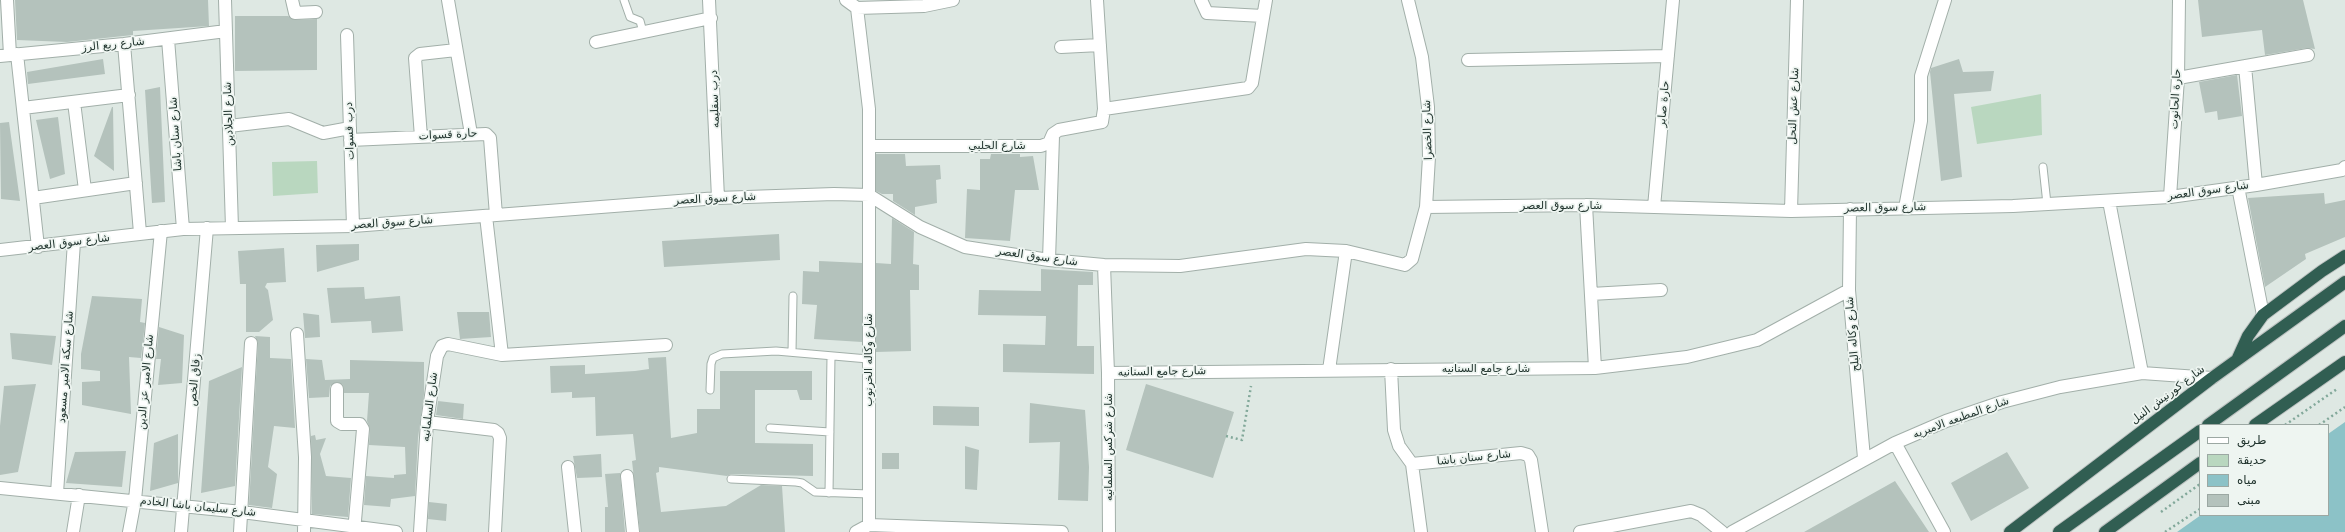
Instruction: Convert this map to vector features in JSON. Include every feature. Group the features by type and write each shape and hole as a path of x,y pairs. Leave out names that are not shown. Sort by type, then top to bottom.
{"highway":[{"path":"2238,359 2248,336 2263,315 2322,271 2345,256"},
{"name":"شارع كورنيش النيل","path":"2010,532 2212,378 2344,286"},
{"path":"2209,424 2345,326"},
{"path":"2256,424 2345,362"},
{"path":"2059,532 2199,432"},
{"path":"2105,532 2199,464"}],"street":[{"path":"7,0 9,55 23,108 38,247"},
{"name":"شارع الجلادين","path":"225,0 232,228"},
{"path":"292,0 295,13 316,12"},
{"path":"448,0 472,134"},
{"name":"درب سقليمه","path":"709,0 718,198"},
{"path":"846,0 857,8 924,6 953,0"},
{"path":"1097,0 1104,109 1248,88 1252,83 1266,0"},
{"path":"1201,0 1207,13 1263,16"},
{"name":"شارع الخضرا","path":"1408,0 1422,57 1428,107 1429,157 1426,207 1412,259"},
{"name":"حارة صابر","path":"1654,207 1673,0"},
{"name":"شارع عش النحل","path":"1791,211 1797,0"},
{"path":"1905,208 1921,121 1921,76 1945,0"},
{"name":"حارة الحانوت","path":"2170,197 2178,78 2179,0"},
{"name":"شارع وكاله الخرنوب","path":"857,8 869,109 869,525"},
{"path":"596,42 711,18"},
{"name":"شارع ربع الرز","path":"9,55 226,32"},
{"name":"درب قسوات","path":"346,35 353,226"},
{"name":"شارع سنان باشا","path":"168,39 184,229"},
{"path":"124,44 140,234"},
{"path":"1061,47 1100,45"},
{"path":"421,137 415,58 420,54 456,50"},
{"path":"2178,78 2308,55"},
{"path":"1468,60 1668,56"},
{"path":"2245,66 2256,185"},
{"path":"23,108 129,95"},
{"path":"74,102 85,190"},
{"name":"شارع الحلبي","path":"869,146 1041,146 1049,143 1053,134 1062,129 1102,122 1104,109"},
{"path":"229,126 289,119 323,133 350,128"},
{"name":"حارة قسوات","path":"350,140 472,134 486,134 490,138 491,216 502,355"},
{"path":"1049,260 1053,134"},
{"name":"شارع سوق العصر","path":"1426,207 1586,204 1791,211 1850,208 2047,204 2170,197 2256,185 2344,168"},
{"path":"33,198 136,183"},
{"path":"2238,187 2263,315"},
{"name":"شارع سوق العصر","path":"0,250 38,247 184,229 353,226 718,198 834,194 869,195 920,226 966,247 1049,260 1104,266 1180,266 1306,249 1346,251 1402,265 1408,264 1412,259"},
{"path":"2109,201 2142,373"},
{"path":"1586,204 1595,368"},
{"name":"شارع وكاله البلح","path":"1850,208 1849,290 1864,458"},
{"name":"زقاق الخص","path":"181,532 185,506 207,228"},
{"name":"شارع الامير عز الدين","path":"129,532 135,500 161,231"},
{"name":"شارع سكة الامير مسعود","path":"57,493 74,242"},
{"path":"1329,370 1346,251"},
{"name":"شارع شركس السلمانيه","path":"1104,266 1108,373 1109,532"},
{"path":"1591,294 1661,290"},
{"name":"شارع جامع السنانيه","path":"1108,373 1595,368 1687,357 1751,342 1849,290"},
{"path":"297,334 305,457 304,532"},
{"path":"240,532 252,343"},
{"name":"شارع السلمانيه","path":"420,532 427,422 437,356 442,346 448,344 502,355"},
{"path":"502,355 666,345"},
{"path":"1391,369 1396,439 1412,464 1421,532"},
{"name":"شارع المطبعه الاميريه","path":"1732,532 1864,458 1895,443 1946,421 2002,402 2060,387 2142,373 2212,378"},
{"path":"337,389 337,421 342,424 360,424 363,428 354,529"},
{"path":"427,422 494,430 498,433 500,438 495,532"},
{"path":"1895,443 1944,532"},
{"name":"شارع سنان باشا","path":"1412,464 1521,453 1528,455 1531,460 1542,532"},
{"path":"568,467 575,532"},
{"path":"627,476 632,532"},
{"name":"شارع سليمان باشا الخادم","path":"0,488 135,500 305,520 354,529 396,532"},
{"path":"73,532 79,495"},
{"path":"1580,532 1691,511 1700,515 1718,531"},
{"path":"856,532 869,525 1062,532"}],"lane":[{"path":"624,0 630,17 640,21 643,32"},
{"path":"2043,167 2047,204"},
{"path":"792,352 793,296"},
{"path":"710,390 711,364 717,355 761,352 792,352 868,359"},
{"path":"829,493 831,356"},
{"path":"770,428 830,432"},
{"path":"731,479 796,482 802,483 815,492 869,494"}],"path":[{"path":"1226,436 1242,440 1254,371"},
{"path":"2286,424 2337,389"},
{"path":"2320,424 2345,407"},
{"path":"2157,515 2199,485"},
{"path":"2165,532 2199,510"}],"green space":[{"path":"2041,94 2042,135 1977,144 1971,107"},
{"path":"317,161 318,193 273,196 272,162"}],"water":[{"path":"2345,422 2345,532 2177,532 2200,516 2329,516 2329,433"}],"building":[{"path":"15,0 208,0 209,26 133,31 133,35 67,42 17,40"},
{"path":"2198,0 2303,0 2315,49 2307,48 2265,55 2262,30 2202,37"},
{"path":"235,16 288,16 295,20 317,19 317,70 235,71"},
{"path":"103,59 105,74 28,84 27,72"},
{"path":"1959,59 1963,72 1994,71 1991,91 1954,94 1962,177 1941,181 1930,72 1931,68"},
{"path":"2237,75 2242,116 2218,120 2217,111 2205,113 2199,82"},
{"path":"160,87 165,202 152,203 145,90"},
{"path":"113,107 114,171 94,156"},
{"path":"58,117 65,174 50,179 36,120"},
{"path":"9,122 20,201 1,199 0,123"},
{"path":"876,154 905,154 906,166 940,165 941,179 936,180 937,203 915,207 915,215 893,201 893,194 882,194 876,191"},
{"path":"991,154 1020,154 1020,157 1033,156 1039,190 1015,190 1010,241 965,238 967,189 980,190 980,159 990,159"},
{"path":"2324,193 2325,204 2345,200 2345,237 2305,254 2306,259 2265,287 2248,198"},
{"path":"892,218 914,232 913,264 919,265 919,290 910,290 911,351 876,352 876,263 891,264"},
{"path":"779,234 780,260 664,267 662,241"},
{"path":"359,244 359,260 317,272 316,245"},
{"path":"284,248 286,282 267,283 265,287 268,290 273,320 259,332 246,332 246,284 240,284 238,251"},
{"path":"819,261 862,263 862,342 814,339 817,305 802,304 803,271 819,272"},
{"path":"1041,269 1093,272 1093,285 1078,285 1077,346 1094,346 1094,374 1003,372 1003,344 1045,345 1046,316 978,315 979,290 1041,291"},
{"path":"364,287 365,299 400,296 403,331 372,333 371,321 331,323 327,288"},
{"path":"92,296 142,299 140,322 145,323 141,358 129,357 131,414 82,405 82,382 100,381 100,371 81,369 81,354"},
{"path":"457,312 489,312 491,337 460,339"},
{"path":"303,313 319,315 320,337 305,338"},
{"path":"159,327 184,335 182,383 158,385 161,359 156,359"},
{"path":"10,333 56,336 52,365 12,359"},
{"path":"255,336 270,337 270,358 291,359 295,428 274,426 268,467 277,474 272,508 249,505 258,343"},
{"path":"666,357 671,438 697,433 697,409 720,409 720,371 812,371 812,400 800,400 797,390 755,390 755,443 813,444 813,476 731,474 727,476 659,467 659,472 656,473 661,512 726,506 761,485 782,486 785,532 640,532 632,461 636,460 633,434 596,436 595,397 572,398 572,392 551,393 550,366 585,365 585,374 635,371 649,369 648,358"},
{"path":"306,359 322,360 325,380 350,379 350,360 424,362 424,394 418,438 415,496 391,499 390,507 364,505 366,476 394,478 394,475 406,474 405,447 369,445 370,429 367,421 369,393 344,393 343,385 337,382 330,386 329,397 309,398"},
{"path":"242,367 235,486 201,493 209,381"},
{"path":"36,384 18,472 0,475 0,426 4,386"},
{"path":"1146,384 1234,412 1213,478 1126,450"},
{"path":"438,401 464,404 463,419 436,415"},
{"path":"1030,403 1085,410 1089,467 1088,501 1058,500 1060,442 1029,443"},
{"path":"933,406 979,407 979,426 933,425"},
{"path":"178,434 178,483 150,491 154,443"},
{"path":"315,435 316,440 326,438 320,454 326,476 351,478 348,517 312,514 311,436"},
{"path":"965,446 979,450 977,490 965,489"},
{"path":"126,451 122,487 66,483 75,452"},
{"path":"2007,452 2029,488 1971,521 1951,483"},
{"path":"882,453 899,453 899,469 882,469"},
{"path":"601,454 602,477 577,478 573,456"},
{"path":"620,473 625,532 605,532 605,507 608,507 605,474"},
{"path":"1895,481 1929,532 1804,532"},
{"path":"429,502 447,504 446,521 428,519"}]}
